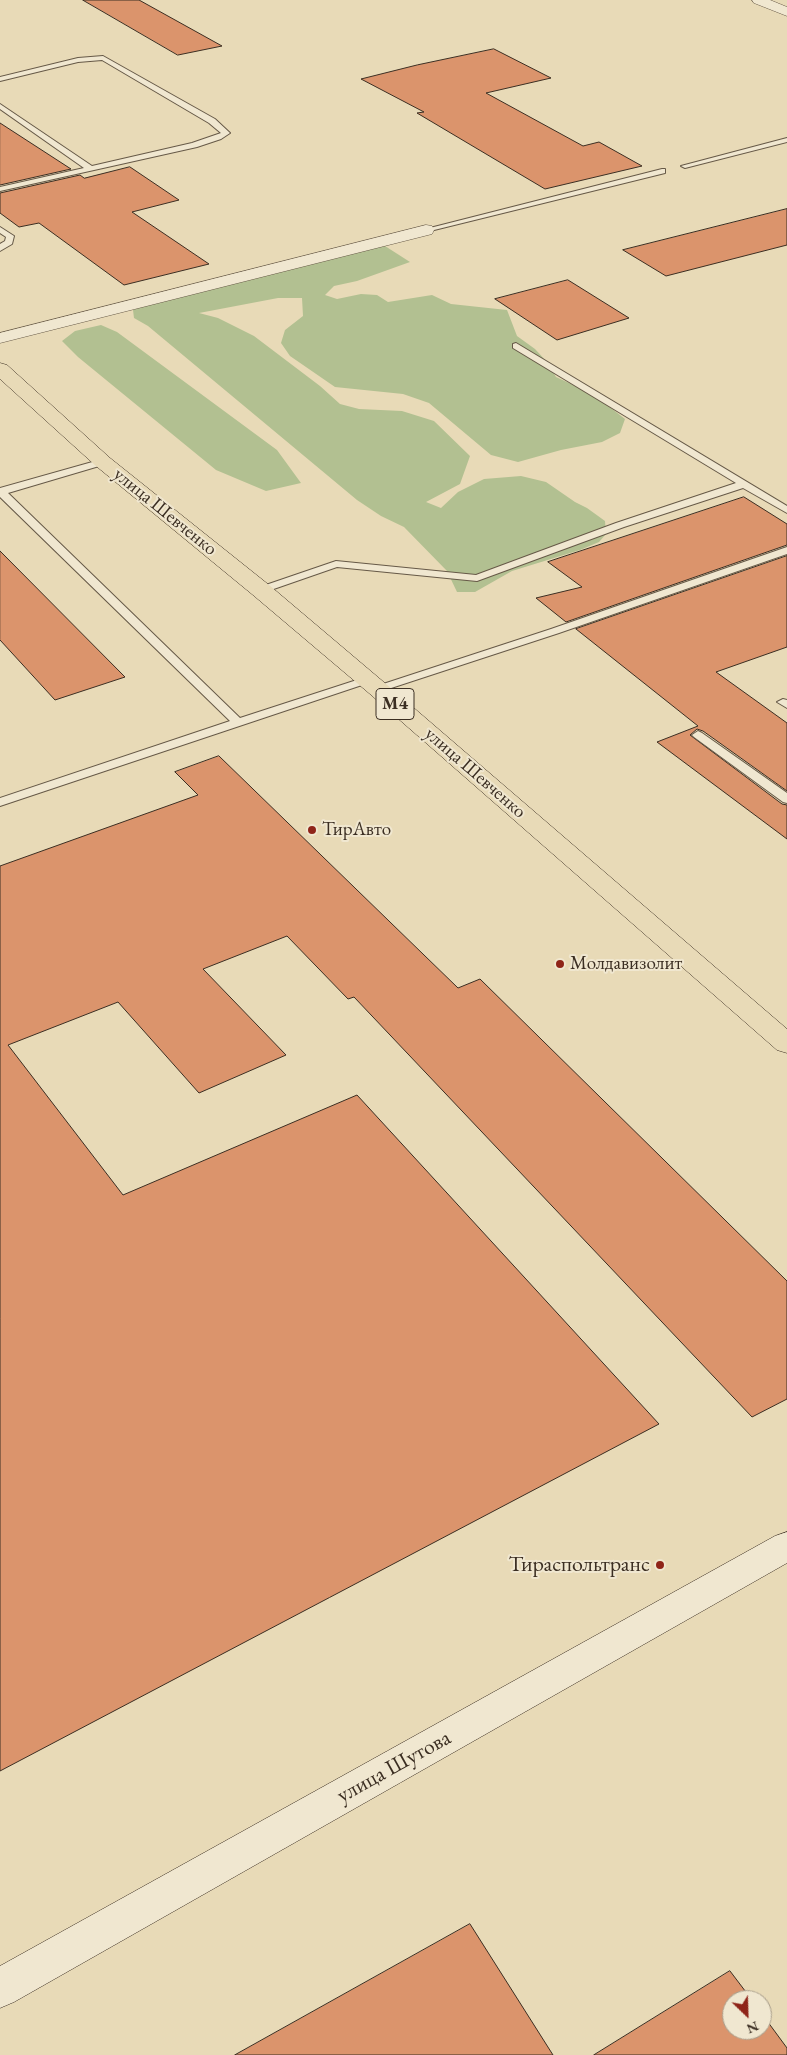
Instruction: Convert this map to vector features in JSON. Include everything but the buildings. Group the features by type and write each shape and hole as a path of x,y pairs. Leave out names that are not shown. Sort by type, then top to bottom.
{"highway":[{"name":"улица Шевченко","path":"0,369 103,462 261,590 373,685 787,1044"}],"street":[{"path":"759,0 787,12"},
{"path":"0,338 426,230"},
{"name":"улица Шутова","path":"0,1988 787,1546"}],"lane":[{"path":"0,79 78,60 103,58 212,121 226,132 218,137 194,145 0,189"},
{"path":"0,106 90,168"},
{"path":"685,166 787,140"},
{"path":"426,230 662,171"},
{"path":"0,229 10,236 9,242 0,248"},
{"path":"516,346 787,510"},
{"path":"0,491 103,462"},
{"path":"261,590 336,564 477,578 620,526 744,484"},
{"path":"0,491 238,722"},
{"path":"0,802 238,722 373,685 555,631 787,550"},
{"path":"698,735 787,800"}],"green space":[{"path":"385,246 410,262 357,281 334,286 325,295 337,299 361,294 377,295 388,302 432,295 451,304 507,310 517,336 535,349 548,363 556,377 593,394 625,419 620,433 602,442 561,450 518,462 491,455 429,403 403,394 335,387 290,356 281,343 285,330 303,316 302,298 278,298 199,313 218,318 254,336 320,386 340,404 359,409 402,411 434,421 470,456 460,484 426,502 441,508 458,492 484,479 521,476 546,482 605,521 606,534 599,542 580,550 512,571 475,592 457,592 447,571 404,527 381,516 357,500 148,326 134,318 133,310 142,306 360,250"},
{"path":"101,325 117,332 277,450 301,483 266,491 216,470 78,357 62,341 75,331"}],"place":[{"name":"ТирАвто","path":"312,830"},
{"name":"Молдавизолит","path":"560,964"},
{"name":"Тираспольтранс","path":"660,1565"}]}
